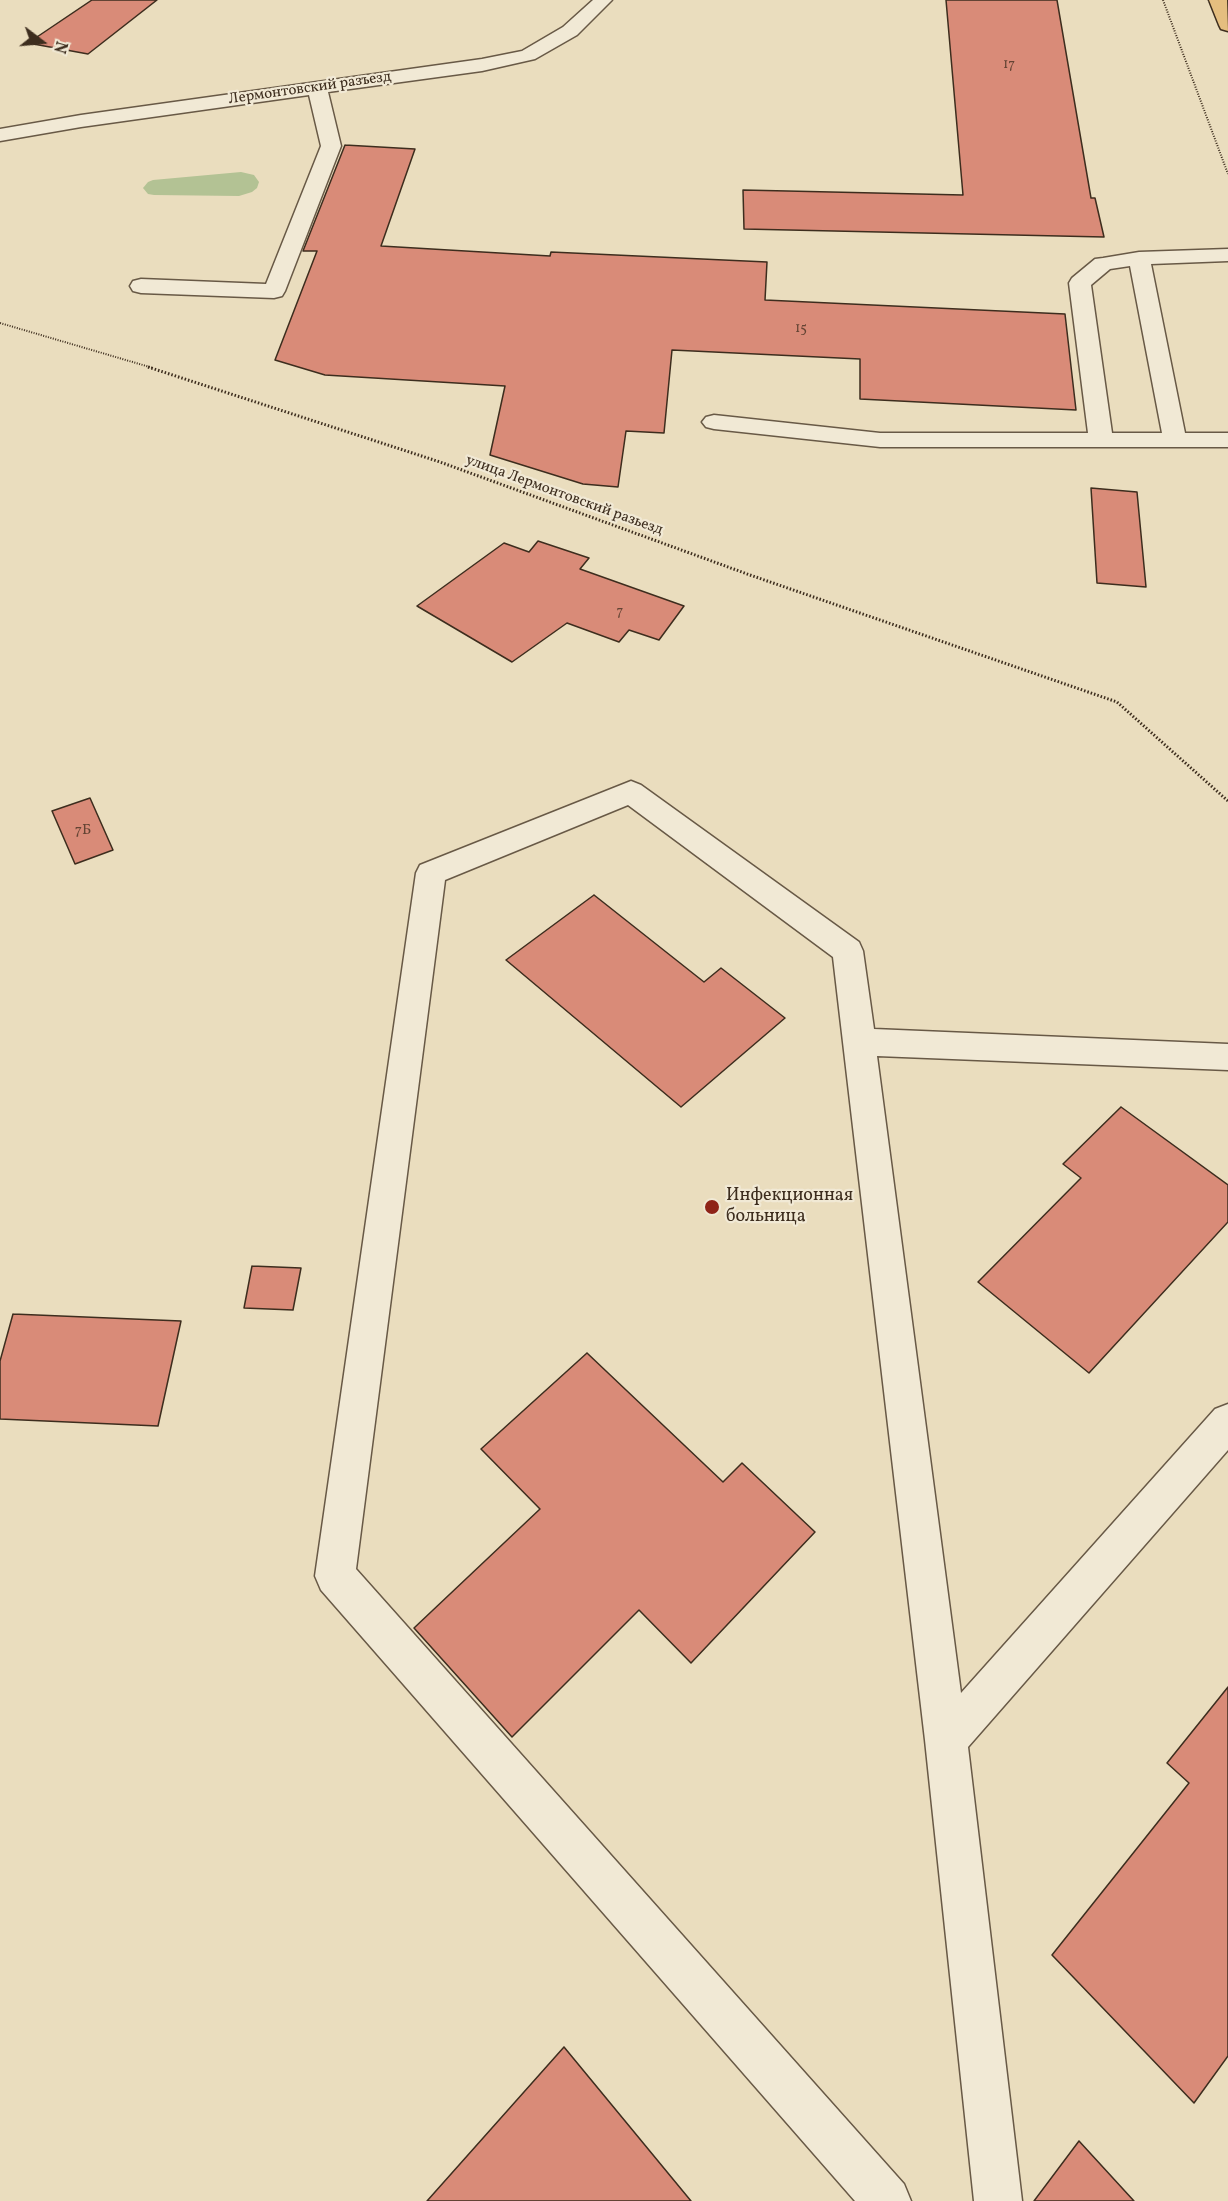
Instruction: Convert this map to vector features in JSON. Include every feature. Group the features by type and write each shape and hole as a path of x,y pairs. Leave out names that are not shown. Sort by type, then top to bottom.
{"main road":[{"path":"1218,0 1228,25"}],"street":[{"name":"Лермонтовский разъезд","path":"0,135 81,121 482,65 528,55 570,31 603,0"},
{"path":"141,286 274,291 331,146 317,88"},
{"path":"1101,440 1080,283 1103,264 1138,258 1228,255"},
{"path":"1138,258 1175,441"},
{"path":"714,422 880,440 1228,440"},
{"path":"887,2201 335,1576 430,873 632,792 848,951 946,1740 998,2201"},
{"path":"859,1042 1228,1057"},
{"path":"946,1740 1228,1422"}],"path":[{"path":"1163,0 1228,174"},
{"name":"улица Лермонтовский разьезд","path":"0,323 136,363 440,462 750,575 1117,702 1228,801"}],"green space":[{"path":"241,172 254,175 259,182 257,188 252,192 239,196 154,195 148,194 143,188 153,180"}],"building":[{"path":"92,0 157,0 88,54 28,43"},
{"path":"946,0 1057,0 1091,198 1095,198 1104,237 744,229 743,190 963,195"},
{"path":"345,145 415,149 381,246 550,256 551,252 767,262 765,300 1065,314 1076,410 860,399 860,359 672,350 664,433 626,431 618,487 583,484 490,455 505,386 325,375 275,360 317,251 303,251"},
{"path":"1091,488 1137,492 1146,587 1097,583"},
{"path":"538,541 589,558 580,569 684,606 659,640 629,630 619,642 567,623 512,662 417,606 504,543 529,552"},
{"path":"90,798 113,850 75,864 52,811"},
{"path":"594,895 704,982 721,968 785,1018 681,1107 506,960"},
{"path":"1121,1107 1228,1185 1228,1222 1089,1373 978,1282 1081,1178 1063,1164"},
{"path":"252,1266 301,1268 293,1310 244,1308"},
{"path":"13,1314 181,1321 158,1426 0,1419 0,1361"},
{"path":"587,1353 723,1482 742,1463 815,1532 691,1663 639,1610 512,1737 414,1628 540,1509 481,1449"},
{"path":"1228,1687 1228,2056 1194,2103 1052,1955 1189,1783 1167,1763"},
{"path":"564,2047 691,2201 427,2201"},
{"path":"1079,2141 1134,2201 1034,2201"}],"place":[{"name":"Инфекционная больница","path":"712,1207"}]}
